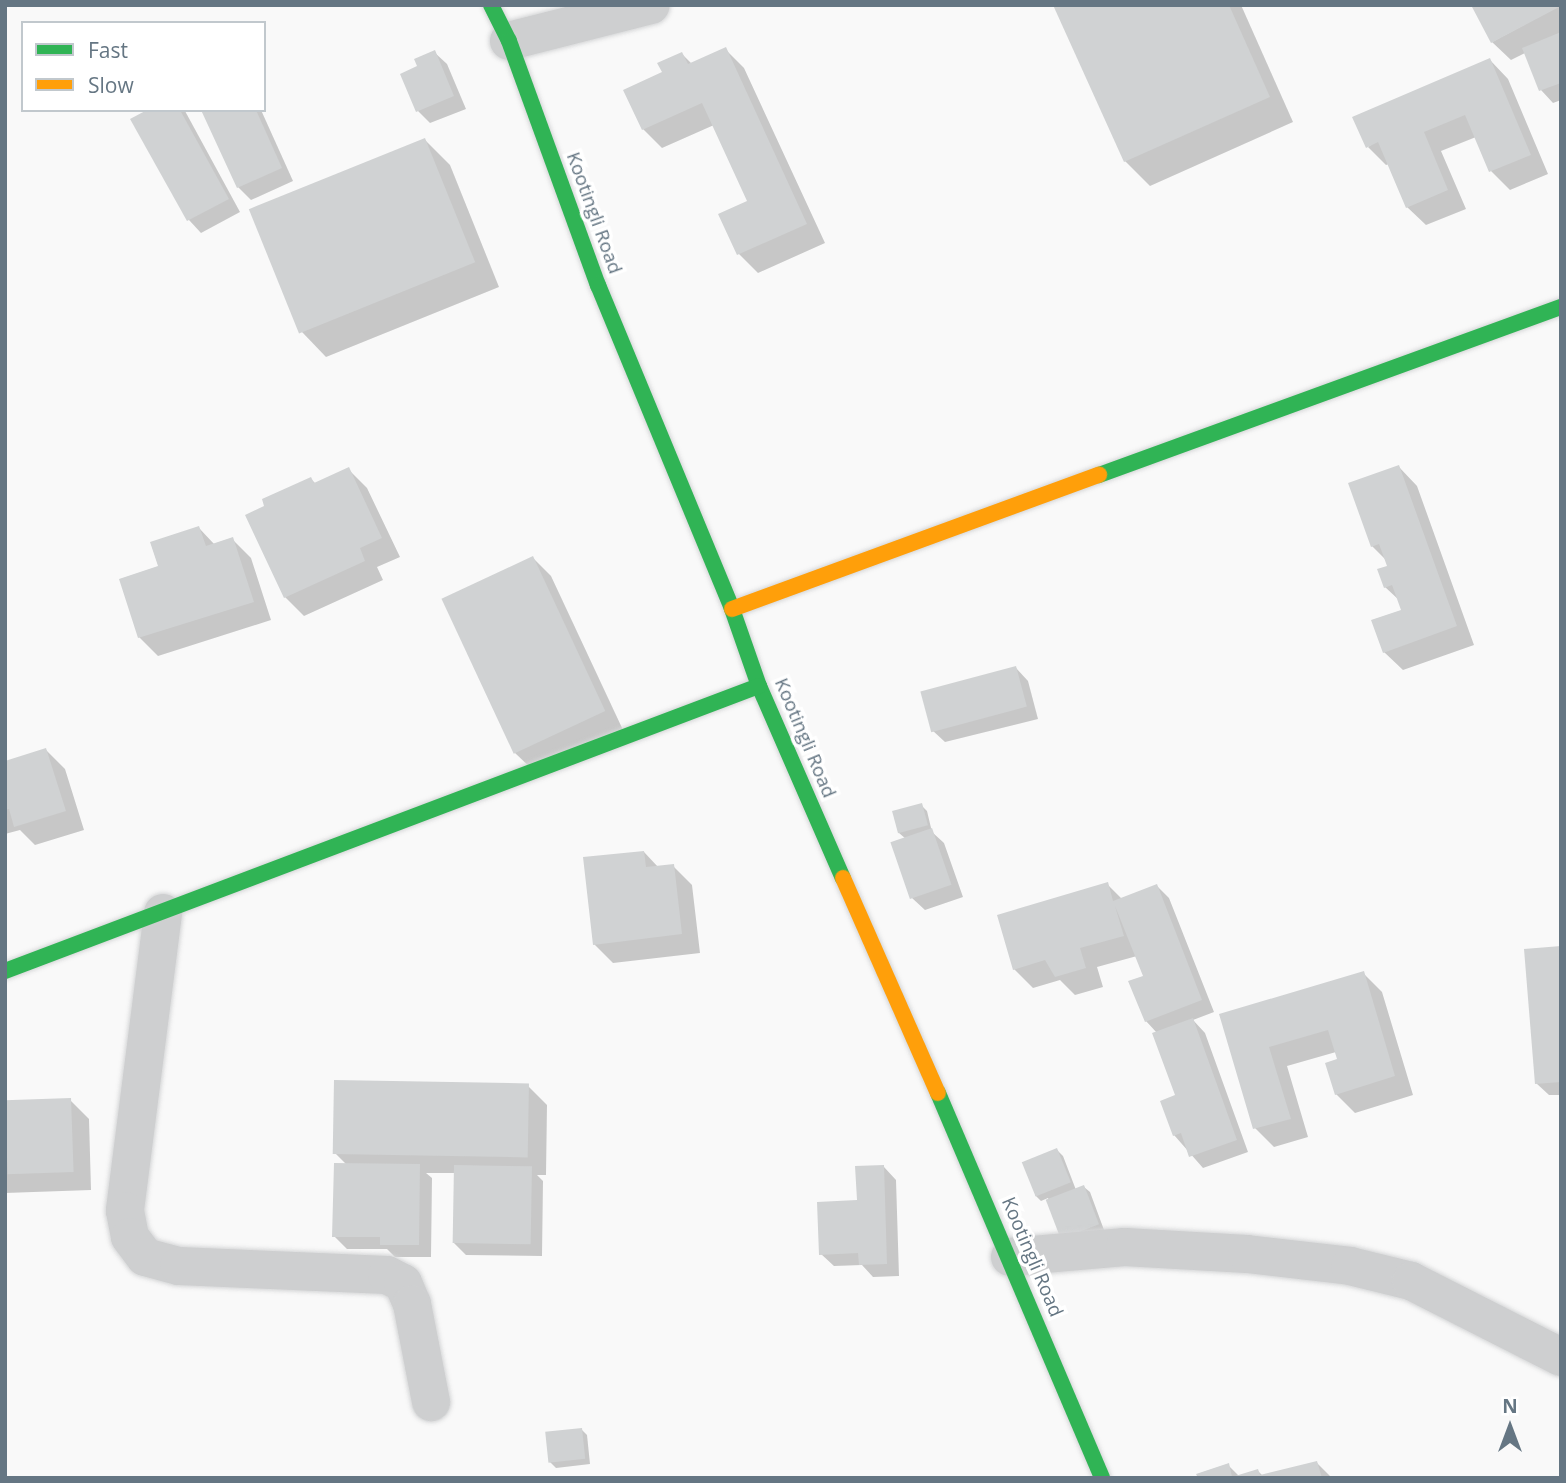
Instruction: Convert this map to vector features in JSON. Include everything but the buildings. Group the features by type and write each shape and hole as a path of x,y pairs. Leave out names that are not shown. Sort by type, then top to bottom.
{"street":[{"name":"Kootingli Road","path":"491,5 509,41 598,285 732,609 759,686 1010,1256 1102,1478"},
{"path":"509,41 651,5"},
{"path":"732,609 1561,307"},
{"path":"5,971 759,686"},
{"path":"163,913 125,1211 130,1237 145,1257 179,1266 387,1275 403,1283 412,1304 431,1402"},
{"path":"1010,1256 1125,1247 1247,1254 1350,1266 1411,1281 1561,1357"}],"traffic: fast":[{"path":"491,5 509,41 598,285 732,609 759,686 843,878"},
{"path":"1099,475 1561,307"},
{"path":"5,971 759,686"},
{"path":"938,1093 1102,1478"}],"traffic: slow":[{"path":"732,609 1099,475"},
{"path":"843,878 938,1093"}]}
